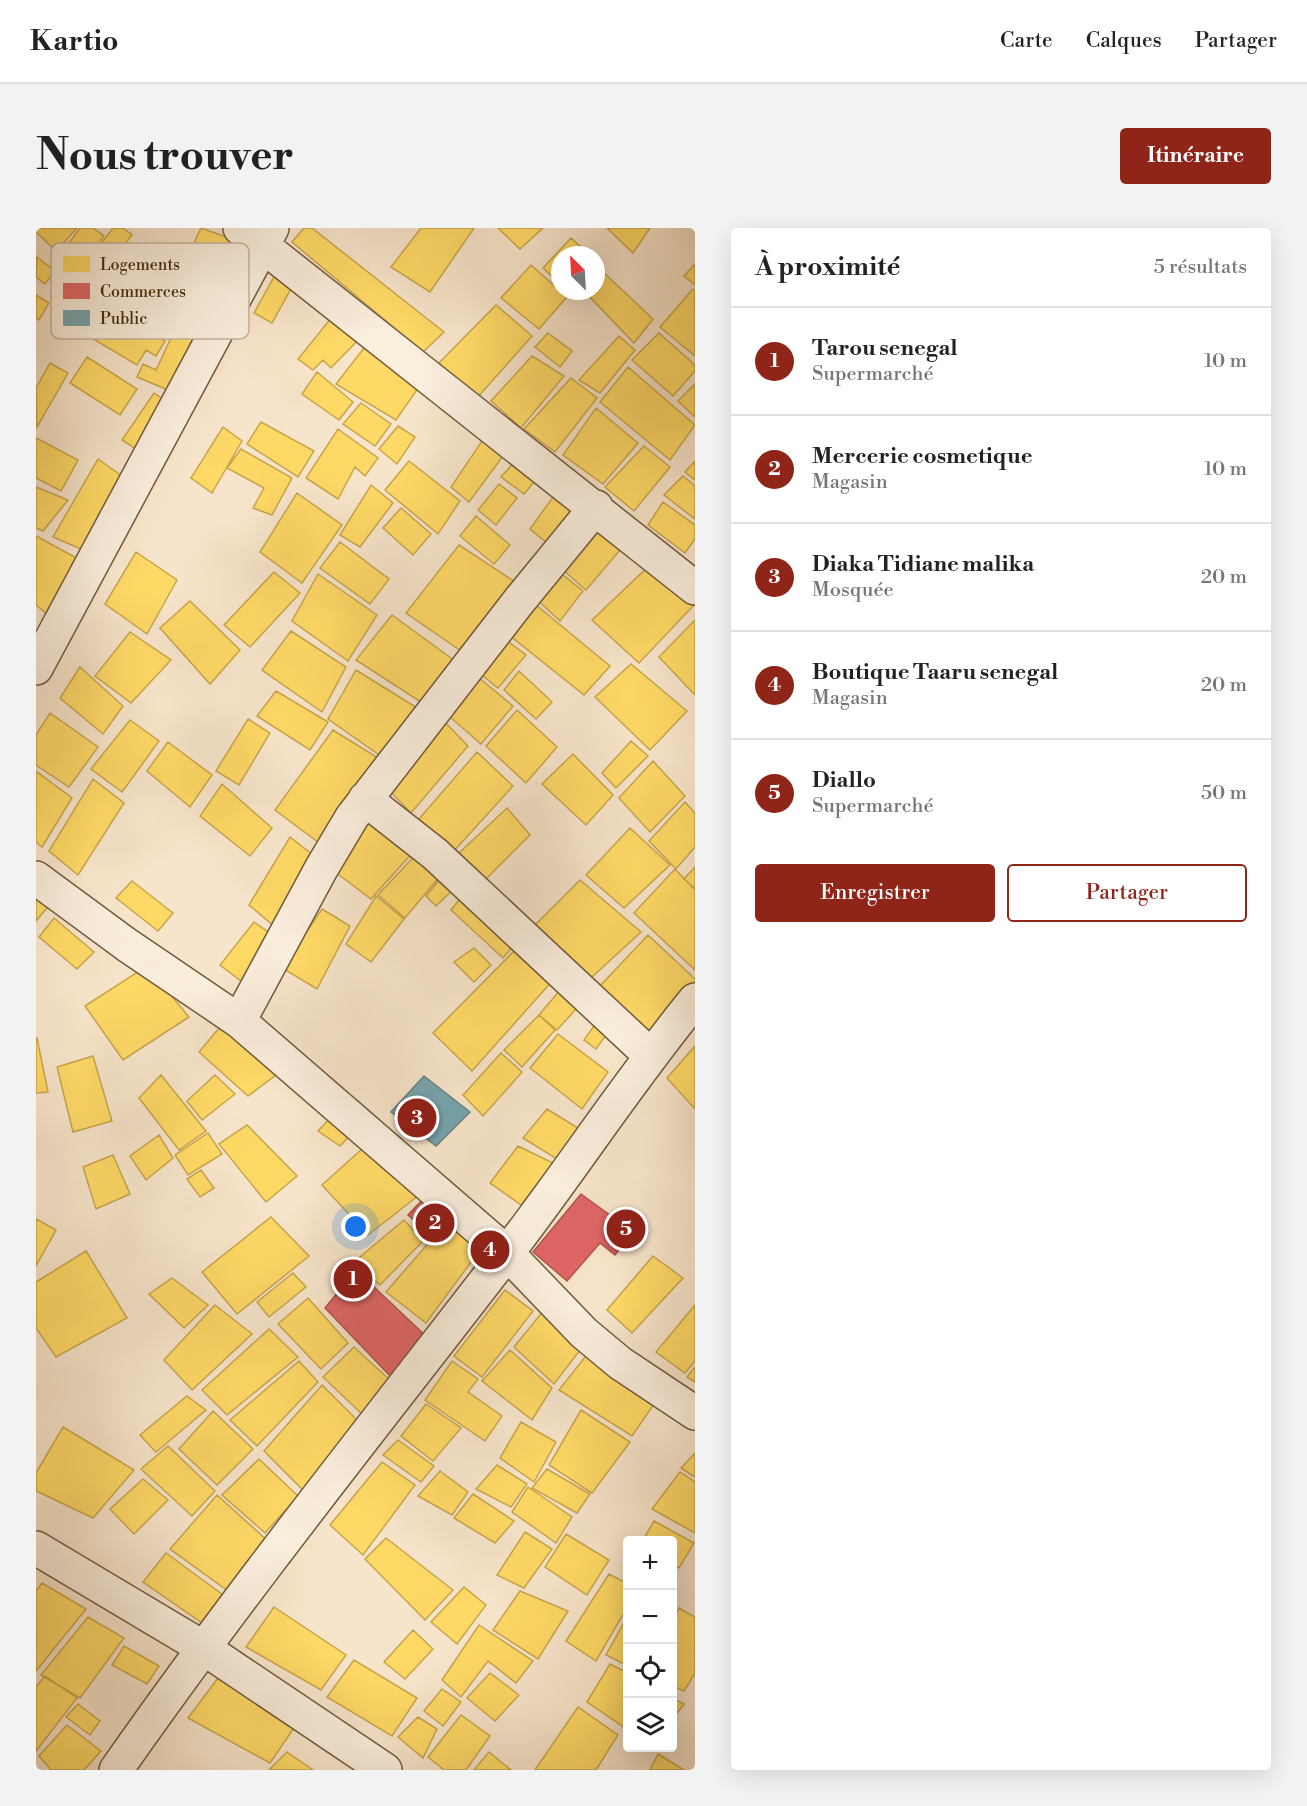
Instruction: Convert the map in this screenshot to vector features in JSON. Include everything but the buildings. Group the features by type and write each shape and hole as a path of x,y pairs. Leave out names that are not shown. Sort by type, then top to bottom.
{"street":[{"path":"249,251 258,234 695,588"},
{"path":"39,656 204,339"},
{"path":"239,1021 321,869 365,799 519,601 596,507"},
{"path":"365,799 435,854 650,1055"},
{"path":"36,878 127,945 239,1021 507,1253 584,1333 620,1364 695,1413"},
{"path":"116,1770 202,1647 507,1253 650,1055 695,1000"},
{"path":"36,1548 202,1647 386,1770"}],"place":[{"name":"Diaka Tidiane malika","path":"417,1118"},
{"name":"Mercerie cosmetique","path":"435,1223"},
{"name":"Diallo","path":"626,1229"},
{"name":"Boutique Taaru senegal","path":"490,1250"},
{"name":"Tarou senegal","path":"353,1279"}]}
